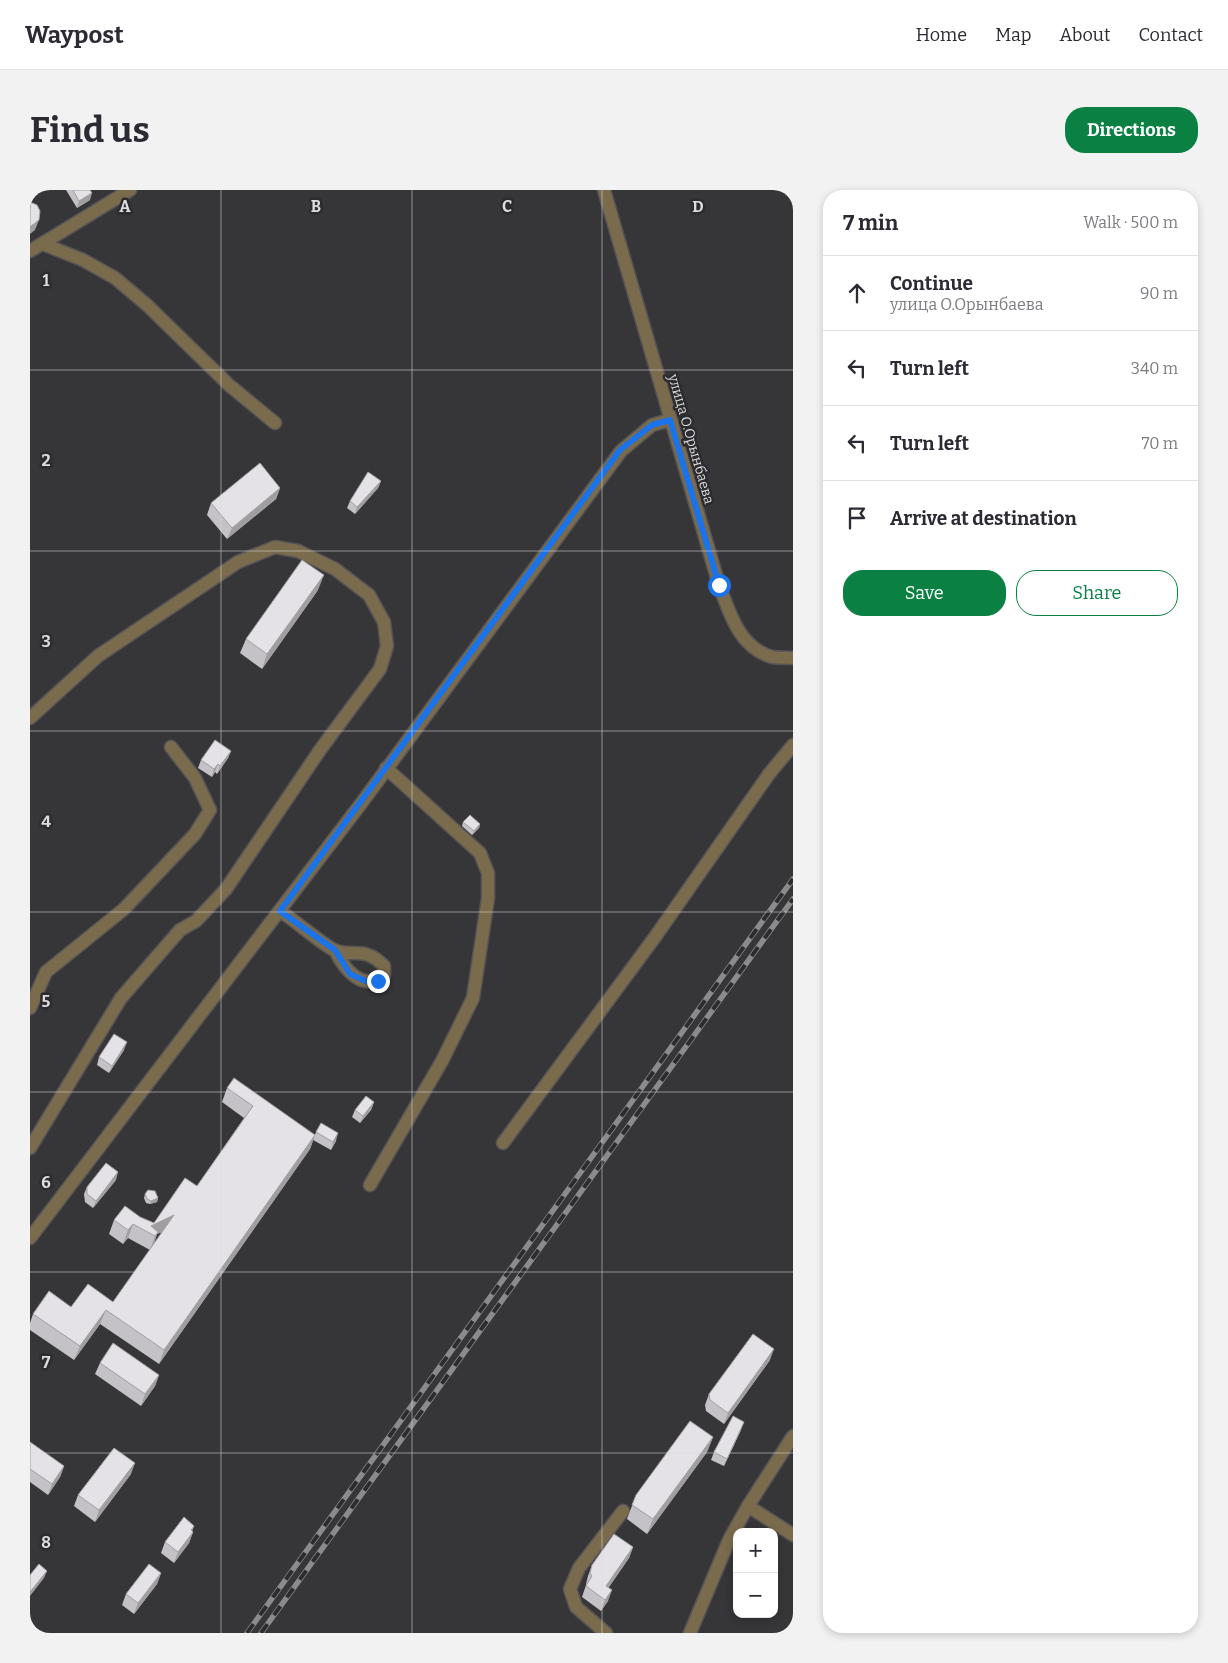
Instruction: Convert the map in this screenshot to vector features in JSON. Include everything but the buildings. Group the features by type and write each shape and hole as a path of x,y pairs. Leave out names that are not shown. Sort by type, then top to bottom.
{"street":[{"path":"30,251 130,190"},
{"name":"улица О.Орынбаева","path":"604,190 719,585 730,614 747,644 771,657 787,658"},
{"path":"43,244 83,260 116,278 229,384 275,423"},
{"path":"30,1238 280,911 620,450 652,425 670,420"},
{"path":"30,718 98,656 238,562 274,547 298,551 335,569 369,595 384,622 387,646 380,669 320,750 226,889 196,922 180,930 121,998 30,1148"},
{"path":"787,658 793,668"},
{"path":"503,1143 655,937 769,774 793,745"},
{"path":"30,1008 46,972 124,909 195,834 210,810 195,778 171,747"},
{"path":"370,1185 442,1061 473,998 488,898 488,873 480,853 386,768"},
{"path":"280,911 335,950"},
{"path":"690,1633 729,1540 748,1506 793,1436"},
{"path":"748,1506 793,1536"},
{"path":"606,1633 576,1607 570,1589 579,1568 623,1511"}],"railway":[{"path":"247,1633 793,879"},
{"path":"261,1633 793,899"}],"route":[{"path":"378,981 368,982 350,974 335,950 280,911 554,543 620,450 652,425 670,420 719,585"}]}
